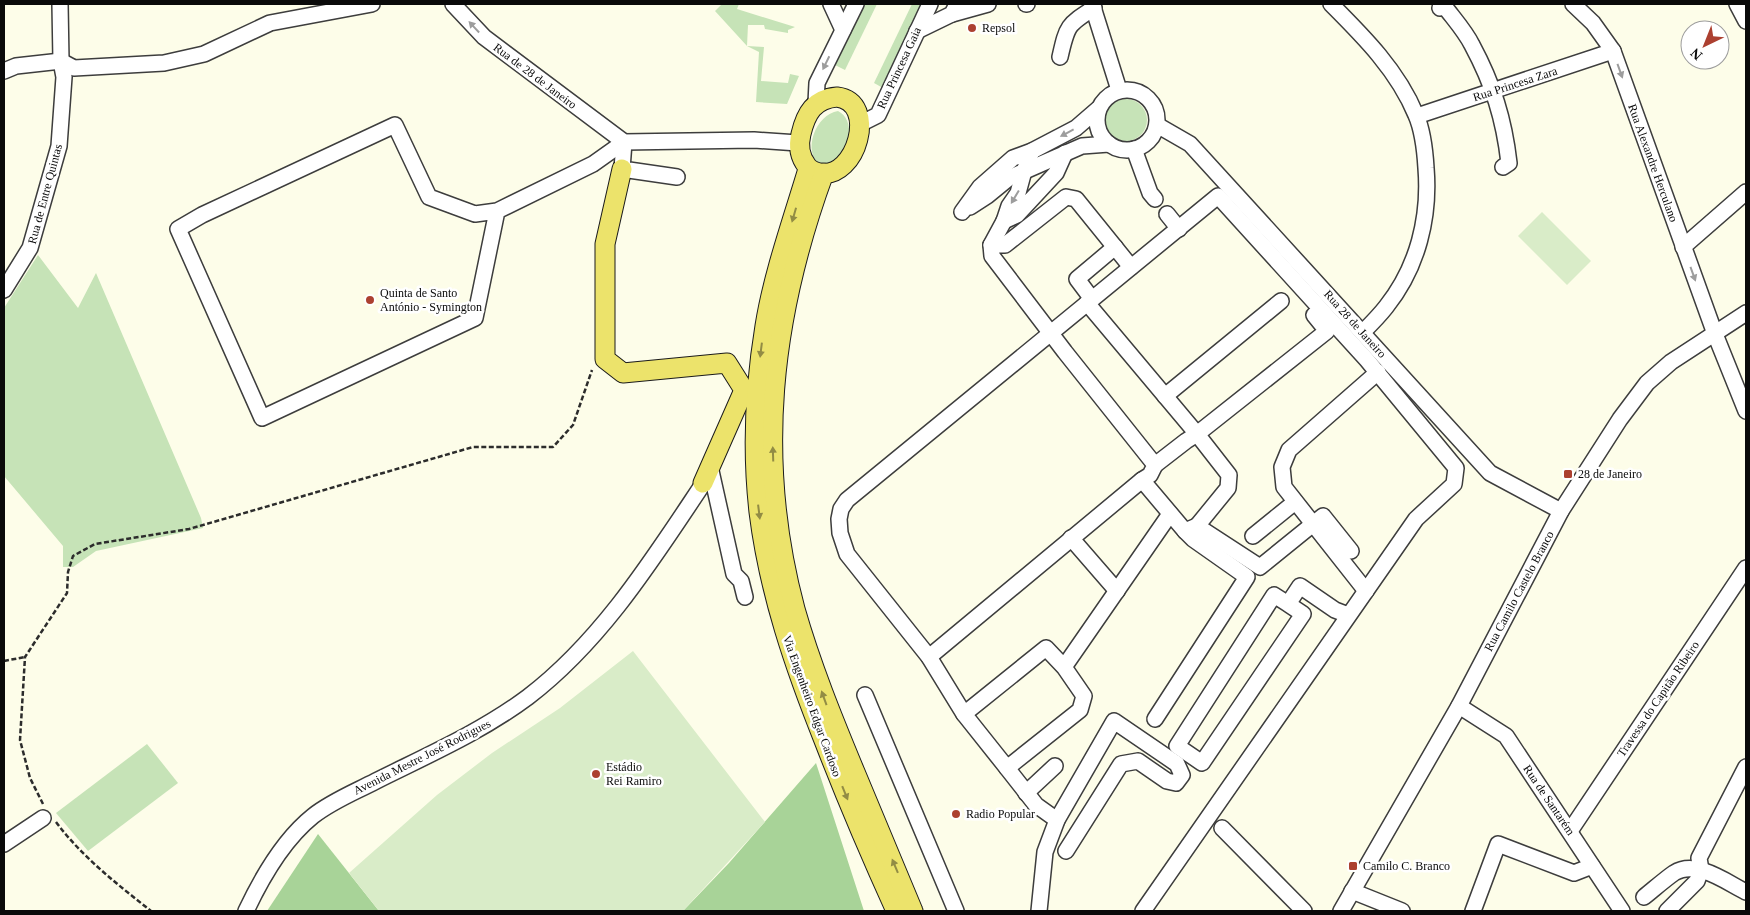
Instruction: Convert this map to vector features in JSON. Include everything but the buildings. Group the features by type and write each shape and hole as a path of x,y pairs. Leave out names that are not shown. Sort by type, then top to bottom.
{"main road":[{"path":"826,98 845,98 852,102 860,124 856,146 847,161 838,169 816,171 800,156 798,143 802,125 816,103 826,98"},
{"path":"622,169 605,244 605,359 624,373 727,363 744,390 710,473"},
{"name":"Via Engenheiro Edgar Cardoso","path":"816,171 811,209 777,303 773,468 778,521 790,585 804,638 831,716 835,745 866,846 896,911"},
{"name":"Via Engenheiro Edgar Cardoso","path":"835,745 914,911"}],"street":[{"name":"Rua de Entre Quintas","path":"4,290 30,248 59,146 64,76 61,61 60,4"},
{"path":"4,71 16,66 61,61 74,68 164,63 204,54 270,24 372,4"},
{"name":"Rua de 28 de Janeiro","path":"452,4 484,37 624,142"},
{"path":"832,4 843,30"},
{"path":"816,103 817,83 856,4"},
{"name":"Rua Princesa Gaia","path":"860,124 878,114 930,4"},
{"path":"917,31 955,9 988,4"},
{"path":"1331,4 1380,54 1404,92 1417,116 1425,155 1428,188 1425,222 1410,270 1387,306 1363,332"},
{"name":"Rua Alexandre Herculano","path":"1573,4 1593,24 1613,51 1715,334 1746,411"},
{"path":"1737,4 1746,21"},
{"path":"1060,57 1065,34 1072,22 1093,6 1119,90"},
{"path":"1440,8 1446,7 1472,43 1494,91 1506,133 1509,163 1503,167"},
{"name":"Rua Princesa Zara","path":"1417,116 1613,51"},
{"path":"1098,109 1096,118 1102,137 1118,149 1134,149 1147,142 1154,134 1157,114 1147,97 1129,89 1119,90 1110,94 1098,109 1076,128 1032,151 1013,158 980,187 962,212 1010,178 1082,146 1109,144"},
{"name":"Rua 28 de Janeiro","path":"1157,124 1190,144 1363,332 1490,474 1561,511"},
{"path":"497,211 475,318 262,418 178,229 202,215 395,125 429,198 475,214 497,211 593,164 624,142 754,140 798,143"},
{"path":"624,142 622,169 677,177"},
{"path":"1134,149 1150,192 1155,199"},
{"path":"1032,151 1018,193 1009,206 1004,221 991,245 992,256 1050,333 1155,465"},
{"path":"1004,221 1017,215 1056,173 1065,153"},
{"path":"1683,247 1746,192"},
{"path":"1057,820 1036,805 1006,768 964,714 930,657 847,554 840,532 839,518 841,509 847,500 1218,196 1378,372 1456,468 1454,484 1416,519 1144,911"},
{"path":"991,245 1005,245 1066,197 1076,199 1131,267"},
{"path":"1167,214 1179,228"},
{"path":"1115,247 1077,278 1090,301 1229,475 1228,488 1191,528"},
{"path":"930,657 1071,538 1150,475 1155,465 1327,331 1306,304 1308,294"},
{"path":"1164,396 1281,301"},
{"name":"Rua Camilo Castelo Branco","path":"1341,911 1459,706 1561,511 1611,433 1646,383 1670,362 1746,313"},
{"path":"1366,591 1284,487 1282,467 1289,450 1378,372"},
{"path":"710,473 734,574 741,581 745,597"},
{"name":"Avenida Mestre José Rodrigues","path":"246,911 265,874 277,856 290,839 313,816 341,799 481,728 528,697 570,660 590,640 619,604 710,473"},
{"path":"1142,480 1170,514 1260,567 1323,516 1351,550"},
{"path":"1253,536 1295,502"},
{"path":"1064,667 1170,514"},
{"path":"1155,719 1247,577 1193,539 1191,528"},
{"path":"1071,538 1117,591"},
{"name":"Travessa do Capitão Ribeiro","path":"1570,831 1746,568"},
{"path":"1288,604 1300,586 1335,610 1348,615"},
{"path":"1274,596 1288,604 1303,614 1202,763 1177,746 1274,596"},
{"path":"964,714 1046,648 1064,667 1084,696 1080,710 1006,768"},
{"path":"865,695 956,911"},
{"name":"Rua de Santarém","path":"1459,706 1506,736 1622,911"},
{"path":"1039,911 1045,852 1057,820 1114,721 1177,764 1182,775 1176,783 1167,781 1138,761 1120,764 1066,851"},
{"path":"1026,793 1055,766"},
{"path":"1667,911 1697,881 1701,870 1699,858 1746,767"},
{"path":"1072,794 1094,807"},
{"path":"4,844 47,814"},
{"path":"1222,828 1304,911"},
{"path":"1473,911 1498,844 1574,873 1592,866"},
{"path":"1644,898 1676,872 1691,868 1701,870 1746,892"},
{"path":"1352,891 1402,911"}],"path":[{"path":"152,911 103,873 47,814 30,778 20,740 25,656 67,593 68,572 73,556 95,544 189,529 473,447 553,447 573,424 592,370"},
{"path":"4,661 25,656"}],"green space":[{"path":"722,4 739,4 737,9 795,27 788,30 788,33 765,29 764,25 748,25 747,46 715,11"},
{"path":"864,4 877,4 845,70 835,65"},
{"path":"912,4 924,4 883,88 874,83"},
{"path":"747,46 764,47 761,81 788,83 790,74 799,76 787,104 756,102 759,52"},
{"path":"1126,99 1141,105 1147,120 1141,135 1126,141 1111,135 1105,120 1111,105"},
{"path":"838,111 844,115 847,121 849,128 848,143 836,161 821,166 815,160 812,152 814,134 823,119"},
{"path":"1542,212 1591,261 1567,285 1518,236"},
{"path":"38,255 78,308 96,273 201,518 203,528 96,551 73,567 63,567 63,546 4,476 4,308"},
{"name":"Estádio Rei Ramiro","path":"633,651 765,822 683,911 379,911 349,873 437,795 492,753 560,708"},
{"path":"147,744 178,783 88,851 56,813"},
{"path":"816,763 864,911 683,911 729,863"},
{"path":"318,834 379,911 267,911"}],"place":[{"name":"Repsol","path":"972,28"},
{"name":"Quinta de Santo António - Symington","path":"370,300"},
{"name":"28 de Janeiro","path":"1568,474"},
{"name":"Estádio Rei Ramiro","path":"596,774"},
{"name":"Radio Popular","path":"956,814"},
{"name":"Camilo C. Branco","path":"1353,866"}]}
